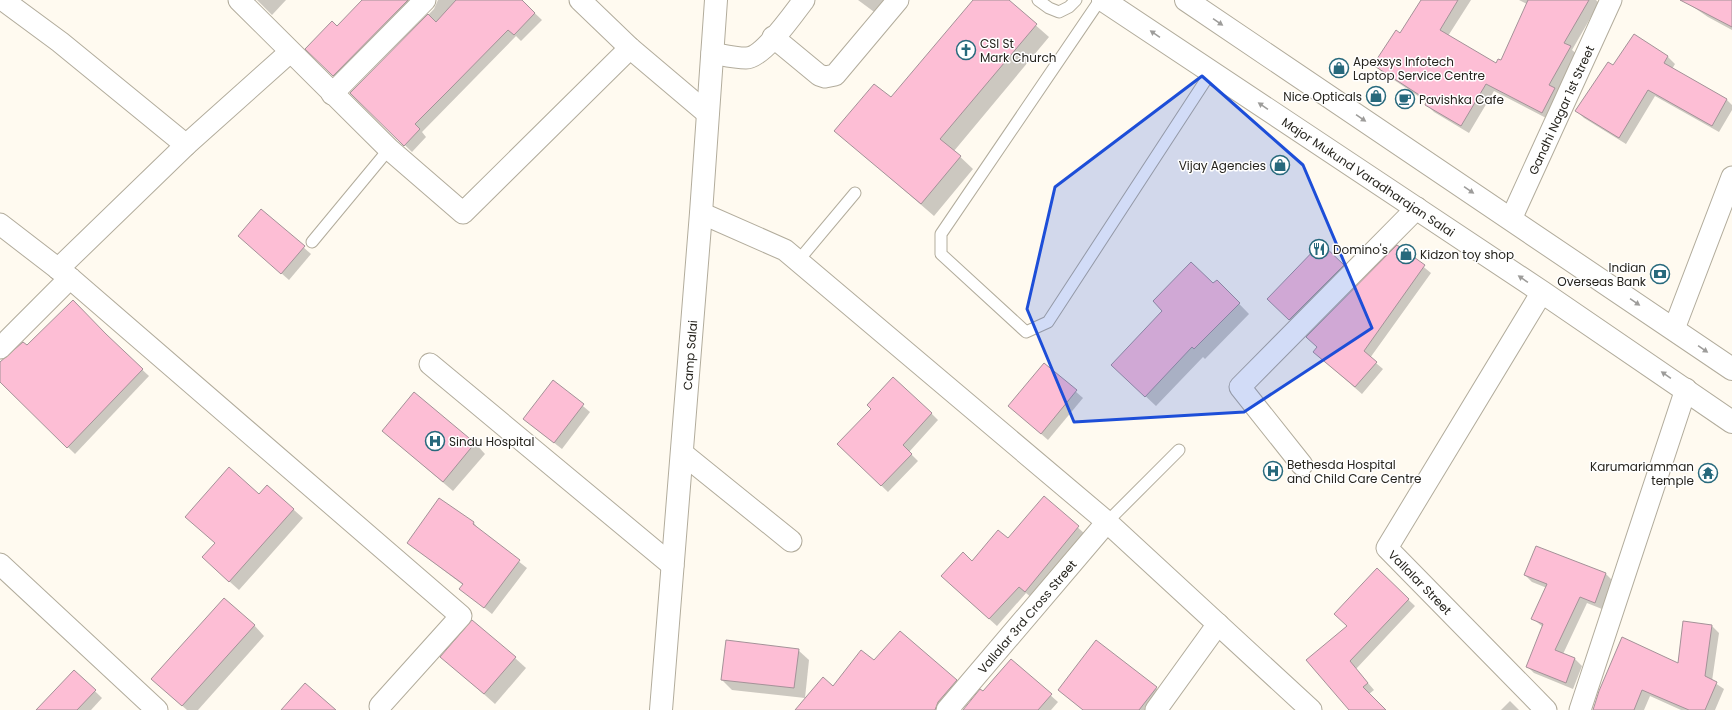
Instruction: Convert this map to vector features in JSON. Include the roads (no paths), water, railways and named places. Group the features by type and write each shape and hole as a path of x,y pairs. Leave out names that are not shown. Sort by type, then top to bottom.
{"main road":[{"name":"Camp Salai","path":"661,710 701,213 716,0"},
{"name":"Major Mukund Varadharajan Salai","path":"1103,0 1417,208 1732,422"},
{"path":"1186,0 1732,369"}],"street":[{"path":"3,0 60,42 186,145"},
{"path":"239,0 389,149 463,213 630,48"},
{"path":"332,94 425,0"},
{"path":"580,0 630,48 708,114"},
{"path":"712,53 747,58 756,55 804,0"},
{"path":"773,37 819,75 835,75 898,0"},
{"name":"Gandhi Nagar 1st Street","path":"1511,219 1611,0"},
{"path":"0,348 64,274 186,145 290,52"},
{"path":"1674,329 1732,177"},
{"path":"1302,464 1240,386 1417,208"},
{"path":"701,213 785,250 1107,522 1312,710"},
{"path":"0,224 64,274 461,616 381,709"},
{"name":"Vallalar Street","path":"1542,292 1387,548 1546,710"},
{"path":"430,364 673,566"},
{"path":"1580,710 1686,390"},
{"path":"682,453 791,541"},
{"name":"Vallalar 3rd Cross Street","path":"947,710 1107,522"},
{"path":"0,564 157,710"},
{"path":"1156,710 1218,624"}],"lane":[{"path":"1038,0 1059,12 1069,7 1076,0"},
{"path":"1100,0 941,234 941,254 1026,332 1048,322 1211,72"},
{"path":"312,242 389,149"},
{"path":"798,261 855,193"},
{"path":"1107,522 1179,450"}],"place":[{"name":"CSI St Mark Church","path":"966,50"},
{"name":"Apexsys Infotech Laptop Service Centre","path":"1339,68"},
{"name":"Nice Opticals","path":"1376,96"},
{"name":"Pavishka Cafe","path":"1405,99"},
{"name":"Vijay Agencies","path":"1280,165"},
{"name":"Domino's","path":"1319,249"},
{"name":"Kidzon toy shop","path":"1406,254"},
{"name":"Indian Overseas Bank","path":"1660,274"},
{"name":"Sindu Hospital","path":"435,441"},
{"name":"Bethesda Hospital and Child Care Centre","path":"1273,471"},
{"name":"Karumariamman temple","path":"1708,473"}]}
